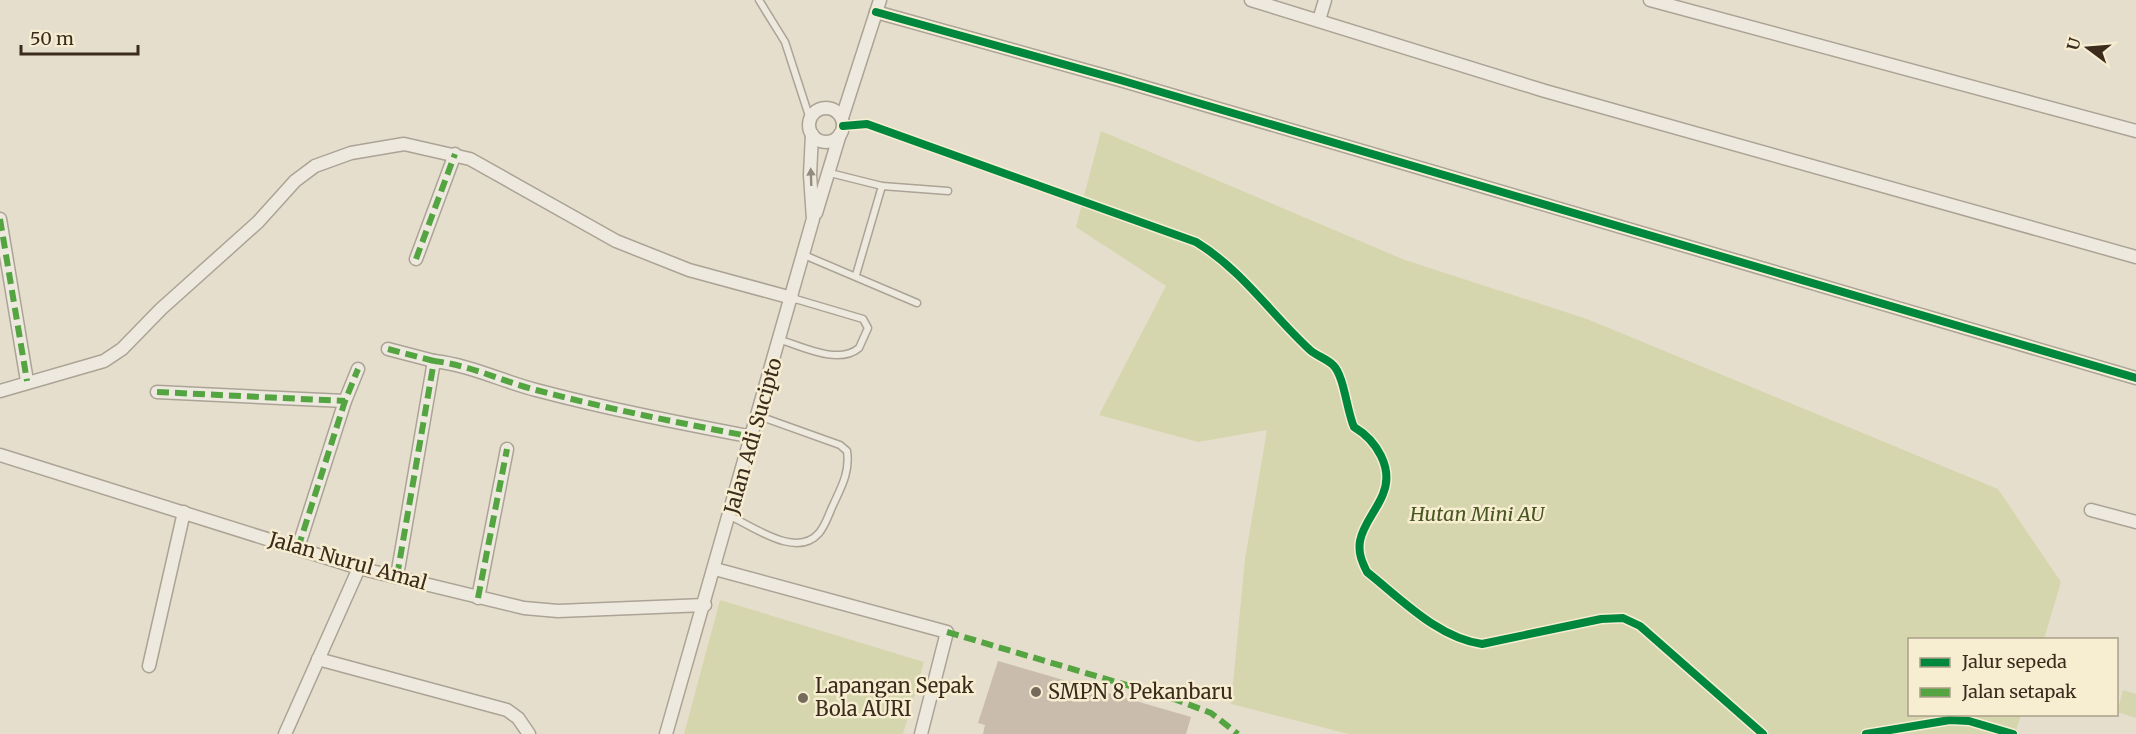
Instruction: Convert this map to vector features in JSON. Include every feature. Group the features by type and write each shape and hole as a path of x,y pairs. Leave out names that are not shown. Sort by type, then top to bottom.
{"street":[{"path":"1251,0 1545,91 2136,257"},
{"path":"1319,20 1325,0"},
{"path":"1650,0 2136,131"},
{"path":"813,219 830,173 842,118 878,6 1120,80 2135,375"},
{"path":"840,134 826,142 812,134 810,118 823,107 834,109 842,118"},
{"name":"Jalan Adi Sucipto","path":"666,734 781,340 813,219 810,175 812,134"},
{"path":"0,391 27,381 93,364 122,349 161,309 258,222 295,181 315,166 351,153 404,144 455,154 490,167 558,211 616,241 689,270 792,298"},
{"path":"416,259 455,154"},
{"path":"0,219 27,381"},
{"path":"388,349 621,412 753,437"},
{"path":"397,576 434,361"},
{"path":"298,549 345,401 358,369"},
{"path":"157,392 345,401"},
{"path":"478,598 507,449"},
{"name":"Jalan Nurul Amal","path":"0,455 359,568 524,608 558,611 705,605"},
{"path":"2091,510 2136,522"},
{"path":"149,666 184,512"},
{"path":"285,734 359,568"},
{"path":"715,569 947,633 921,734"},
{"path":"318,659 507,710 518,718 528,734"}],"lane":[{"path":"759,0 785,42 810,118"},
{"path":"830,173 882,186 948,191"},
{"path":"856,275 882,186"},
{"path":"804,255 856,275 916,303"},
{"path":"781,340 826,354 845,356 859,348 868,328 863,319 792,298"},
{"path":"730,516 785,541 811,541 820,531 846,477 847,451 840,445 759,416"}],"green space":[{"name":"Hutan Mini AU","path":"1101,131 1405,260 1587,319 1998,489 2061,582 2044,638 1908,638 1908,716 2021,716 2015,734 1349,734 1231,704 1245,559 1267,430 1198,442 1099,415 1166,286 1076,227"},
{"name":"Lapangan Sepak Bola AURI","path":"720,600 924,662 903,734 684,734"},
{"path":"2123,690 2136,694 2136,718 2118,712"}],"building":[{"name":"SMPN 8 Pekanbaru","path":"998,661 1191,717 1186,734 983,734 985,725 978,723"}],"marked path":[{"path":"416,259 455,154"},
{"path":"0,219 27,381"},
{"path":"388,349 434,361"},
{"path":"397,576 434,361 460,366 536,390 590,403 753,437"},
{"path":"298,548 345,401 358,369"},
{"path":"157,392 345,401"},
{"path":"478,598 507,449"},
{"path":"947,632 1174,699 1211,713 1238,734"}],"cycle path":[{"path":"876,12 1120,80 2136,378"},
{"path":"843,126 867,124 1196,242 1213,253 1242,279 1310,350 1331,363 1337,370 1354,427 1369,439 1381,456 1386,484 1360,541 1361,557 1367,572 1435,626 1450,634 1482,644 1601,619 1623,618 1640,626 1763,734"},
{"path":"1866,734 1950,720 1969,721 2013,734"}],"place":[{"name":"SMPN 8 Pekanbaru","path":"1036,692"},
{"name":"Lapangan Sepak Bola AURI","path":"803,698"}]}
